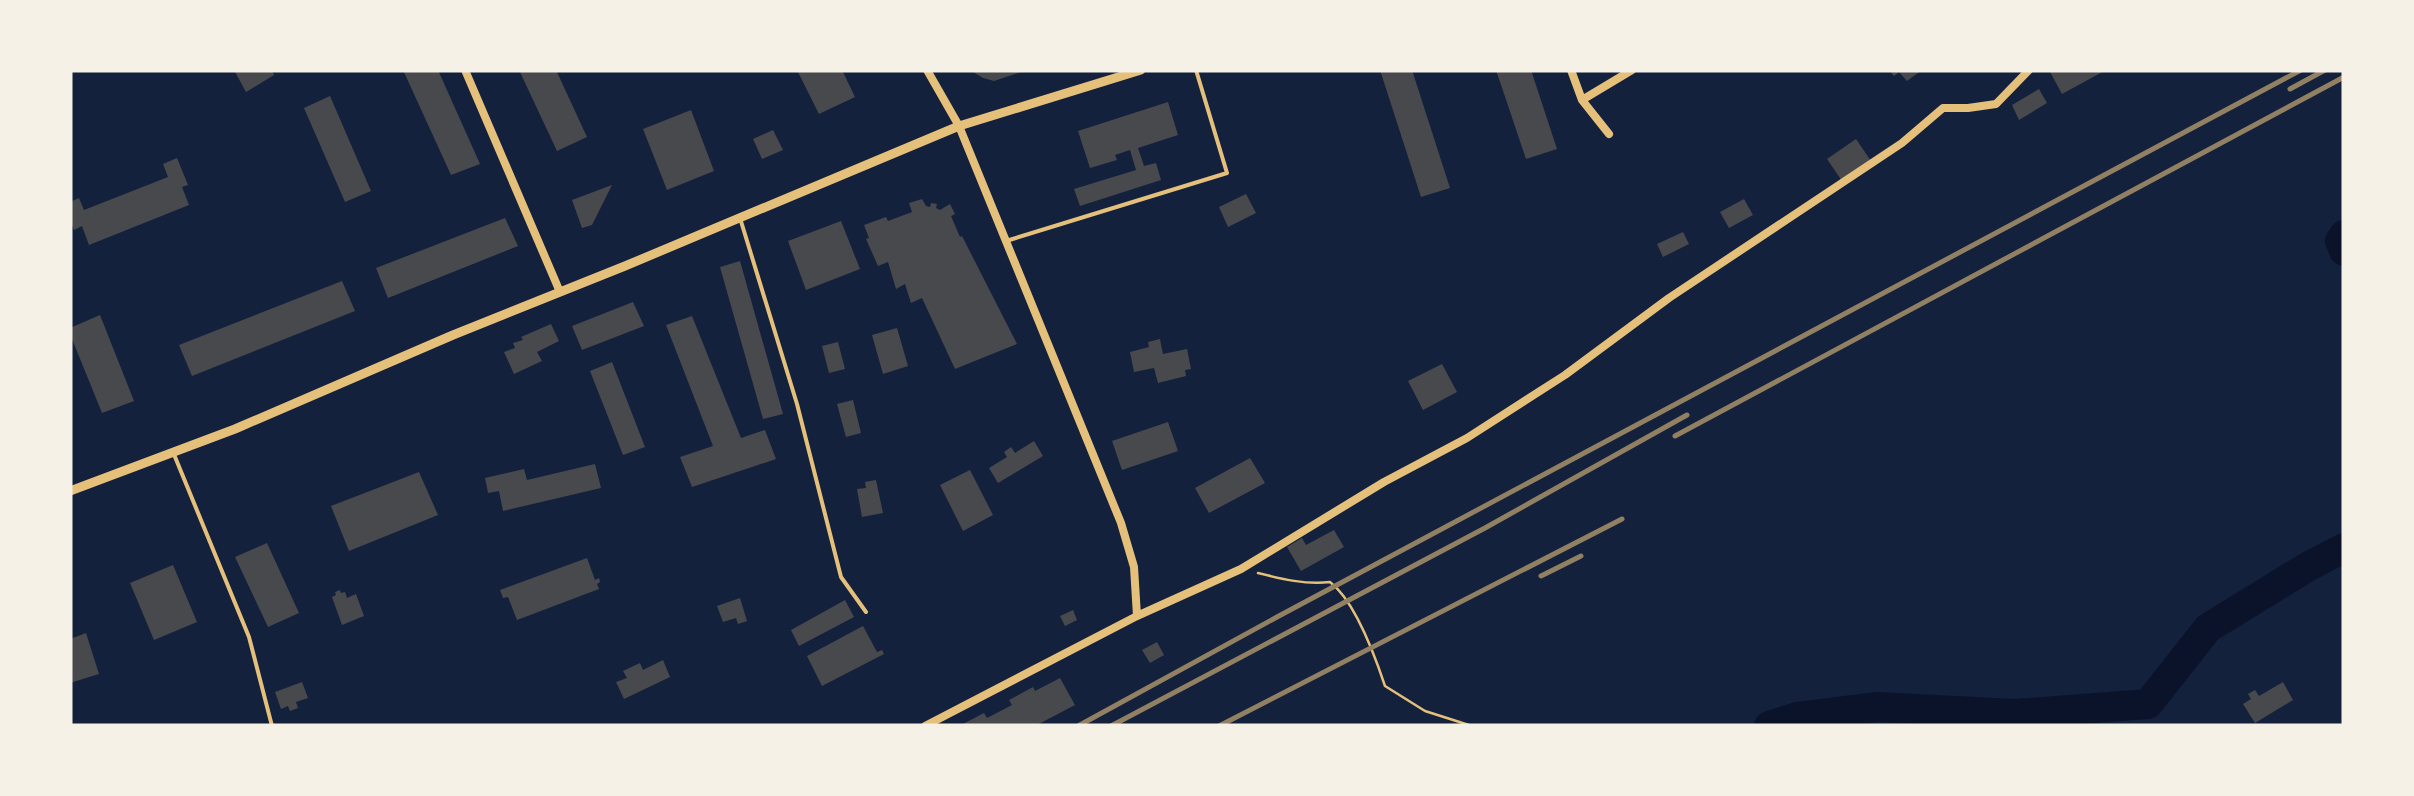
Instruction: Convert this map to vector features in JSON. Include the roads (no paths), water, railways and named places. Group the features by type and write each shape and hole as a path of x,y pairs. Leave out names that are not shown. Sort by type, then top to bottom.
{"street":[{"path":"465,70 560,292"},
{"path":"927,70 960,126 1120,523 1134,567 1137,616"},
{"path":"70,491 235,429 452,335 960,126 1141,70"},
{"path":"1571,70 1582,100 1609,134"},
{"path":"1582,100 1632,70"},
{"path":"924,726 1137,616 1242,569 1384,482 1467,438 1902,143 1943,108 1996,104 2029,70"}],"lane":[{"path":"1006,241 1227,173 1196,70"},
{"path":"740,218 797,404 842,577 866,612"},
{"path":"173,452 249,637 272,726"}],"waterway":[{"path":"2344,235 2340,241 2344,251"},
{"path":"1769,726 1797,717 1878,707 2015,714 2148,704 2208,628 2344,548"}],"railway":[{"path":"1078,726 2301,70"},
{"path":"2290,89 2325,70"},
{"path":"1675,436 2344,77"},
{"path":"1111,726 1485,528 1687,415"},
{"path":"1219,726 1622,519"},
{"path":"1541,576 1581,556"}]}
